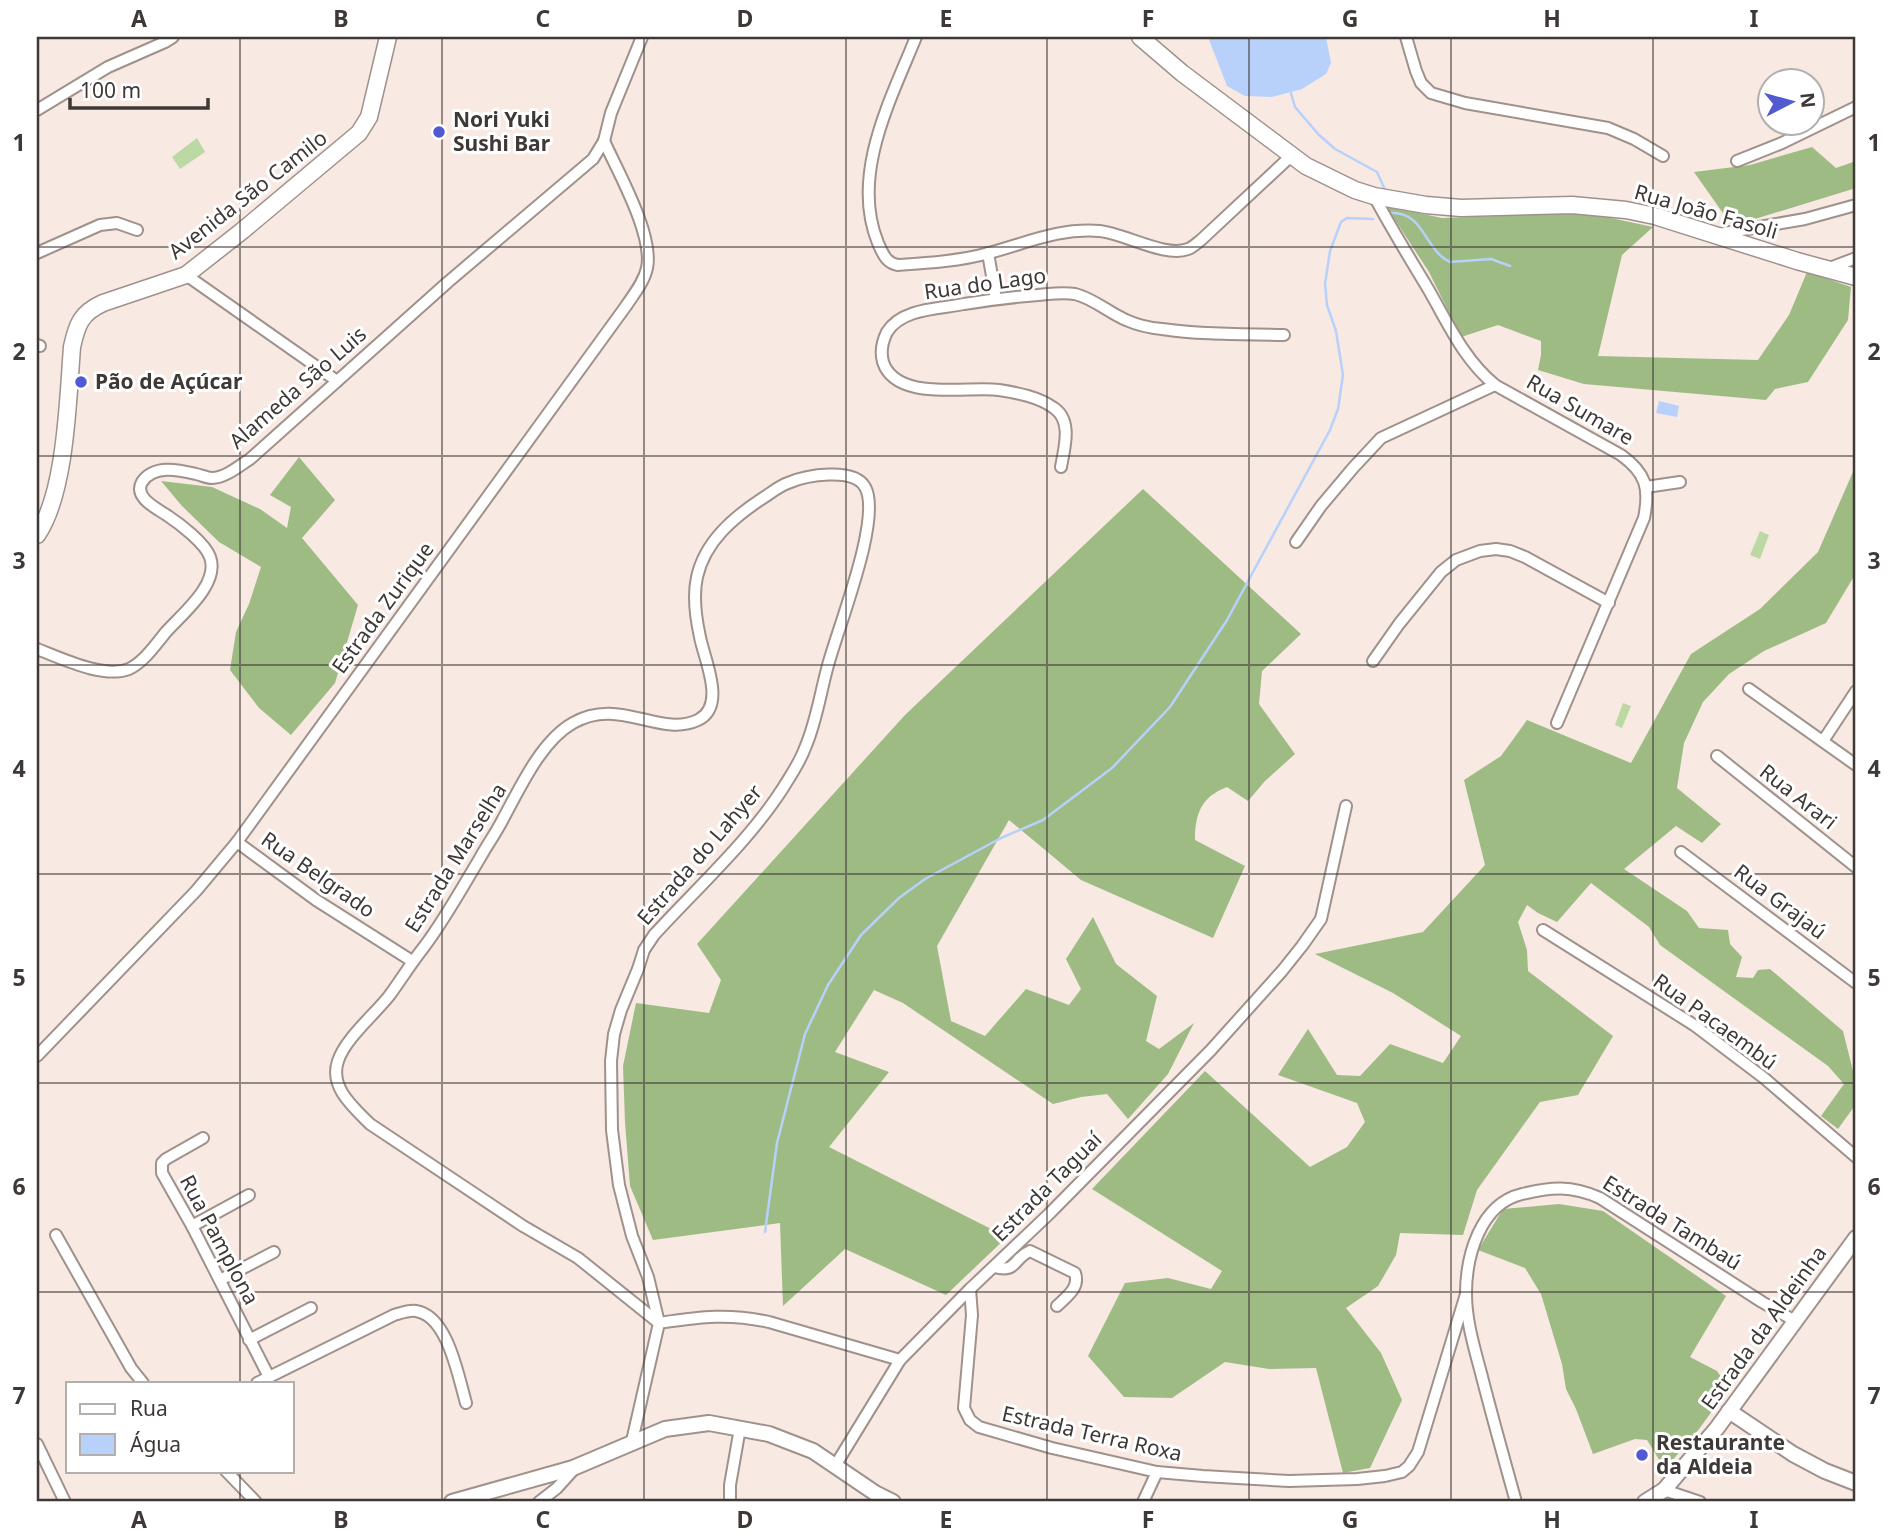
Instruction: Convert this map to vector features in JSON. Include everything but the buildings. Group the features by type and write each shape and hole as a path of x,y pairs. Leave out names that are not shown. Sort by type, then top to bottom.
{"main road":[{"name":"Avenida São Camilo","path":"37,535 46,519 55,491 72,347 82,317 103,303 186,275 328,160 366,124 388,37"},
{"name":"Rua João Fasoli","path":"1140,37 1182,73 1306,166 1374,197 1461,208 1572,205 1626,209 1856,277"}],"street":[{"path":"37,110 108,67 173,37"},
{"name":"Alameda São Luis","path":"37,649 109,672 127,669 138,663 200,596 208,580 211,562 208,553 197,540 170,517 149,504 140,491 142,483 158,470 210,478 229,472 250,459 459,272 593,159 604,141 611,113 642,37"},
{"path":"916,37 881,126 870,173 869,202 873,230 887,261 896,265 962,258 1057,233 1084,230 1103,231 1175,252 1188,249 1292,156"},
{"path":"1406,37 1421,83 1431,93 1465,103 1608,128 1663,156"},
{"path":"1737,161 1782,143 1856,107"},
{"name":"Estrada Zurique","path":"37,1056 197,891 237,842 644,278 648,258 638,216 604,141"},
{"name":"Rua Sumare","path":"1374,197 1458,344 1484,376 1495,385 1621,455 1635,465 1646,487"},
{"path":"1714,235 1805,219 1856,205"},
{"path":"37,253 100,225 117,223 137,230"},
{"path":"988,253 996,299"},
{"path":"1827,270 1856,258"},
{"path":"186,275 337,381"},
{"name":"Rua do Lago","path":"1060,467 1066,435 1064,420 1057,410 1042,401 1000,390 920,389 904,384 895,379 885,367 881,354 883,340 893,324 914,313 996,299 1060,293 1076,294 1126,320 1154,328 1284,335"},
{"path":"1296,542 1321,506 1381,438 1495,385"},
{"name":"Estrada Marselha","path":"659,1323 578,1258 523,1226 370,1124 350,1104 338,1084 338,1060 351,1038 391,993 432,936 538,759 555,737 572,723 605,713 672,724 686,723 703,717 712,693 712,679 699,633 697,579 706,553 726,526 755,503 785,484 801,478 841,475 858,478"},
{"name":"Estrada do Lahyer","path":"632,1441 659,1323 648,1276 632,1236 619,1185 612,1130 611,1062 614,1034 649,942 757,823 805,750 816,718 827,666 864,548 869,496 858,478"},
{"path":"1557,723 1644,518 1648,501 1646,487 1680,482"},
{"path":"1373,661 1441,572 1456,560 1480,551 1496,549 1525,557 1609,603"},
{"path":"1749,689 1856,765"},
{"path":"1823,741 1856,691"},
{"name":"Rua Arari","path":"1717,756 1856,867"},
{"name":"Estrada Taguaí","path":"835,1466 900,1360 1211,1050 1302,946 1321,919 1346,806"},
{"name":"Rua Belgrado","path":"237,842 316,900 412,961"},
{"name":"Rua Grajaú","path":"1681,852 1856,983"},
{"name":"Rua Pacaembú","path":"1543,930 1694,1025 1764,1078 1856,1157"},
{"name":"Rua Pamplona","path":"203,1138 166,1158 161,1168 269,1377"},
{"name":"Estrada Tambaú","path":"1516,1502 1473,1342 1466,1294 1473,1246 1480,1229 1494,1208 1510,1196 1542,1189 1569,1188 1585,1191 1794,1321"},
{"path":"192,1226 250,1195"},
{"path":"56,1235 131,1368 142,1382"},
{"name":"Estrada da Aldeinha","path":"1646,1502 1664,1490 1729,1411 1856,1238"},
{"path":"994,1267 1010,1268 1030,1251 1075,1273 1076,1287 1057,1306"},
{"path":"220,1280 274,1252"},
{"name":"Estrada Terra Roxa","path":"970,1289 972,1315 964,1408 970,1420 979,1427 1052,1448 1157,1472 1289,1481 1385,1476 1402,1472 1409,1466 1418,1452 1466,1294"},
{"path":"249,1339 311,1308"},
{"path":"259,1382 394,1315 412,1310 423,1313 433,1321 447,1340 466,1403"},
{"path":"659,1323 719,1316 749,1318 900,1360"},
{"path":"1729,1411 1793,1454 1856,1483"},
{"path":"452,1502 577,1466 665,1429 709,1423 769,1434 813,1451 893,1502"},
{"path":"730,1502 730,1485 740,1428"},
{"path":"37,1444 65,1502"},
{"path":"539,1502 557,1488 577,1466"},
{"path":"227,1472 256,1502"},
{"path":"1143,1502 1157,1472"},
{"path":"1664,1490 1700,1502"}],"green space":[{"path":"197,138 205,152 180,169 172,157"},
{"path":"1812,147 1836,168 1856,161 1856,188 1732,226 1694,172 1750,165"},
{"path":"1386,206 1442,218 1588,213 1653,227 1622,255 1598,356 1758,360 1789,315 1807,272 1851,287 1848,320 1808,382 1775,389 1766,400 1584,384 1538,370 1541,341 1498,325 1461,337 1429,272"},
{"path":"299,457 335,500 302,538 358,605 335,683 291,735 259,708 230,670 236,632 261,567 219,542 161,481 212,487 260,509 287,528 291,507 270,495"},
{"path":"1856,465 1856,573 1826,623 1764,651 1729,674 1703,702 1684,743 1677,788 1721,824 1702,843 1676,826 1624,869 1687,911 1699,928 1728,930 1730,944 1742,957 1736,977 1753,978 1758,970 1770,969 1843,1031 1856,1083 1856,1104 1838,1129 1821,1116 1844,1084 1828,1066 1660,945 1649,927 1591,883 1557,922 1527,905 1518,922 1527,950 1528,971 1613,1036 1578,1095 1540,1102 1477,1190 1463,1235 1400,1233 1396,1255 1378,1286 1346,1308 1381,1353 1402,1400 1370,1468 1343,1473 1316,1368 1269,1369 1225,1362 1172,1398 1124,1397 1088,1356 1125,1283 1168,1278 1211,1289 1222,1271 1092,1189 1205,1071 1310,1167 1347,1147 1365,1122 1357,1103 1278,1075 1308,1029 1337,1075 1360,1076 1390,1044 1443,1063 1461,1036 1393,993 1315,954 1423,932 1485,865 1464,780 1501,756 1527,720 1631,763 1691,654 1760,609 1818,552"},
{"path":"1143,489 1301,634 1262,671 1259,704 1295,754 1265,781 1248,801 1227,787 1205,801 1198,814 1195,840 1245,866 1213,938 1081,880 1009,820 937,946 951,1021 985,1036 1026,989 1069,1005 1081,989 1066,959 1093,917 1116,964 1157,996 1146,1041 1159,1049 1194,1023 1168,1074 1128,1119 1107,1094 1053,1104 903,1003 874,990 835,1052 889,1072 829,1147 1007,1237 946,1295 845,1249 783,1306 780,1223 653,1240 630,1186 625,1122 623,1066 636,1003 709,1013 721,980 697,944 905,715"},
{"path":"1760,531 1769,535 1760,559 1750,555"},
{"path":"1623,703 1631,706 1622,728 1615,725"},
{"path":"1559,1204 1603,1211 1726,1296 1690,1357 1717,1371 1729,1388 1665,1469 1647,1440 1635,1439 1593,1454 1566,1389 1562,1364 1541,1294 1525,1268 1478,1250 1503,1209"}],"water":[{"path":"1208,37 1326,37 1331,63 1326,74 1302,89 1272,97 1245,96 1227,86"},
{"path":"1659,401 1679,406 1677,417 1656,413"}],"waterway":[{"path":"1290,90 1295,107 1319,135 1335,149 1377,172 1385,190"},
{"path":"1391,213 1411,218 1442,257 1450,262 1491,259 1510,266"},
{"path":"765,1232 777,1143 805,1034 828,985 861,935 899,898 925,879 1001,838 1043,820 1112,768 1170,707 1227,620 1330,430 1338,409 1343,375 1336,331 1327,305 1325,284 1330,251 1341,222 1347,218 1373,219"}],"place":[{"name":"Nori Yuki Sushi Bar","path":"439,132"},
{"name":"Pão de Açúcar","path":"81,382"},
{"name":"Restaurante da Aldeia","path":"1642,1455"}]}
